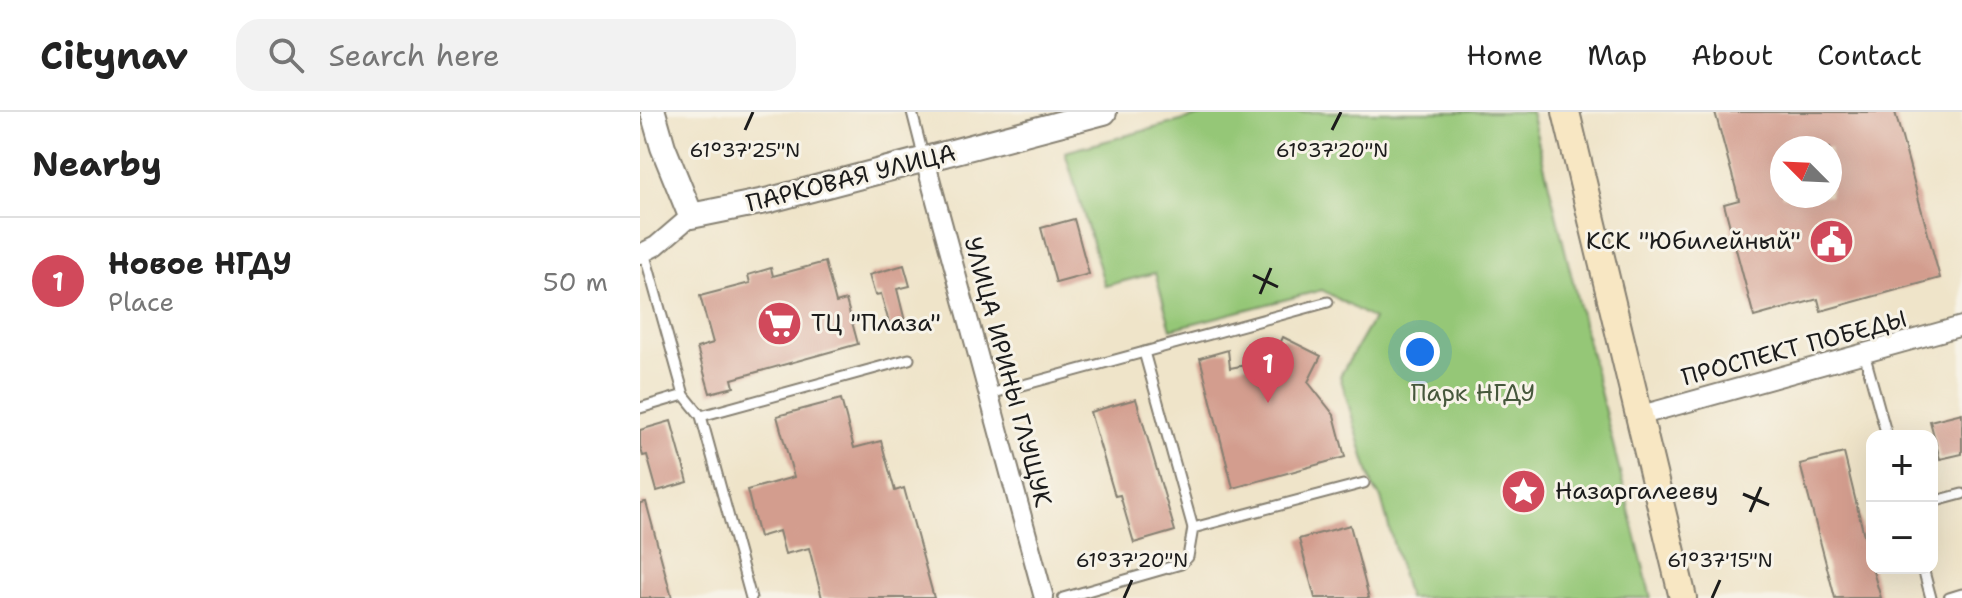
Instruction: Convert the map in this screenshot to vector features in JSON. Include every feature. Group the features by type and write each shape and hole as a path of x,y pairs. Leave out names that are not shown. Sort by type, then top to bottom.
{"main road":[{"path":"1566,112 1683,598"}],"street":[{"path":"642,253 656,246 691,216 663,147 653,112"},
{"name":"ПАРКОВАЯ УЛИЦА","path":"691,216 770,200 925,160 1041,124 1104,112"},
{"name":"УЛИЦА ИРИНЫ ГЛУЩУК","path":"925,160 1044,598"},
{"name":"ПРОСПЕКТ ПОБЕДЫ","path":"1638,416 1962,326"}],"lane":[{"path":"912,112 925,160"},
{"path":"642,253 684,395 701,416 751,598"},
{"path":"990,394 1328,302"},
{"path":"1063,598 1181,564 1188,557 1193,528 1144,352"},
{"path":"1864,353 1885,430"},
{"path":"701,416 909,359"},
{"path":"640,408 684,395"},
{"path":"1193,528 1364,483"},
{"path":"1938,500 1962,494"},
{"path":"1925,574 1931,598"},
{"path":"1949,598 1962,594"}],"green space":[{"name":"Парк НГДУ","path":"1214,112 1531,112 1651,598 1408,598 1381,498 1373,487 1340,376 1373,319 1322,290 1171,329 1155,273 1105,286 1065,152"}],"building":[{"name":"КСК \"Юбилейный\"","path":"1715,112 1895,112 1940,278 1821,311 1818,299 1754,317 1724,204 1739,200"},
{"path":"1074,219 1089,274 1056,283 1041,228"},
{"name":"ТЦ \"Плаза\"","path":"825,262 836,303 846,300 858,344 732,379 734,387 710,393 697,348 713,343 700,296 750,283 748,275 771,268 773,276"},
{"path":"904,265 910,286 897,289 906,325 891,330 881,294 875,295 869,275"},
{"path":"1283,337 1321,356 1308,382 1334,415 1345,457 1233,488 1200,358 1228,350 1230,368 1271,363"},
{"path":"841,399 854,448 881,441 895,491 904,488 934,598 822,598 809,548 785,554 779,531 759,537 747,490 794,477 777,416"},
{"path":"1136,399 1175,531 1134,543 1120,495 1115,496 1090,412"},
{"path":"1962,413 1962,454 1940,459 1938,430 1932,430 1930,421"},
{"path":"671,421 688,482 657,491 647,455 643,456 640,446 640,430"},
{"path":"1844,453 1866,543 1866,574 1874,574 1881,598 1835,598 1800,464"},
{"path":"646,502 672,598 640,598 640,503"},
{"path":"1350,525 1369,598 1315,598 1299,539"}],"place":[{"name":"КСК \"Юбилейный\"","path":"1832,241"},
{"name":"ТЦ \"Плаза\"","path":"780,323"},
{"name":"Новое НГДУ","path":"1268,403"},
{"name":"Назаргалееву","path":"1524,491"}]}
